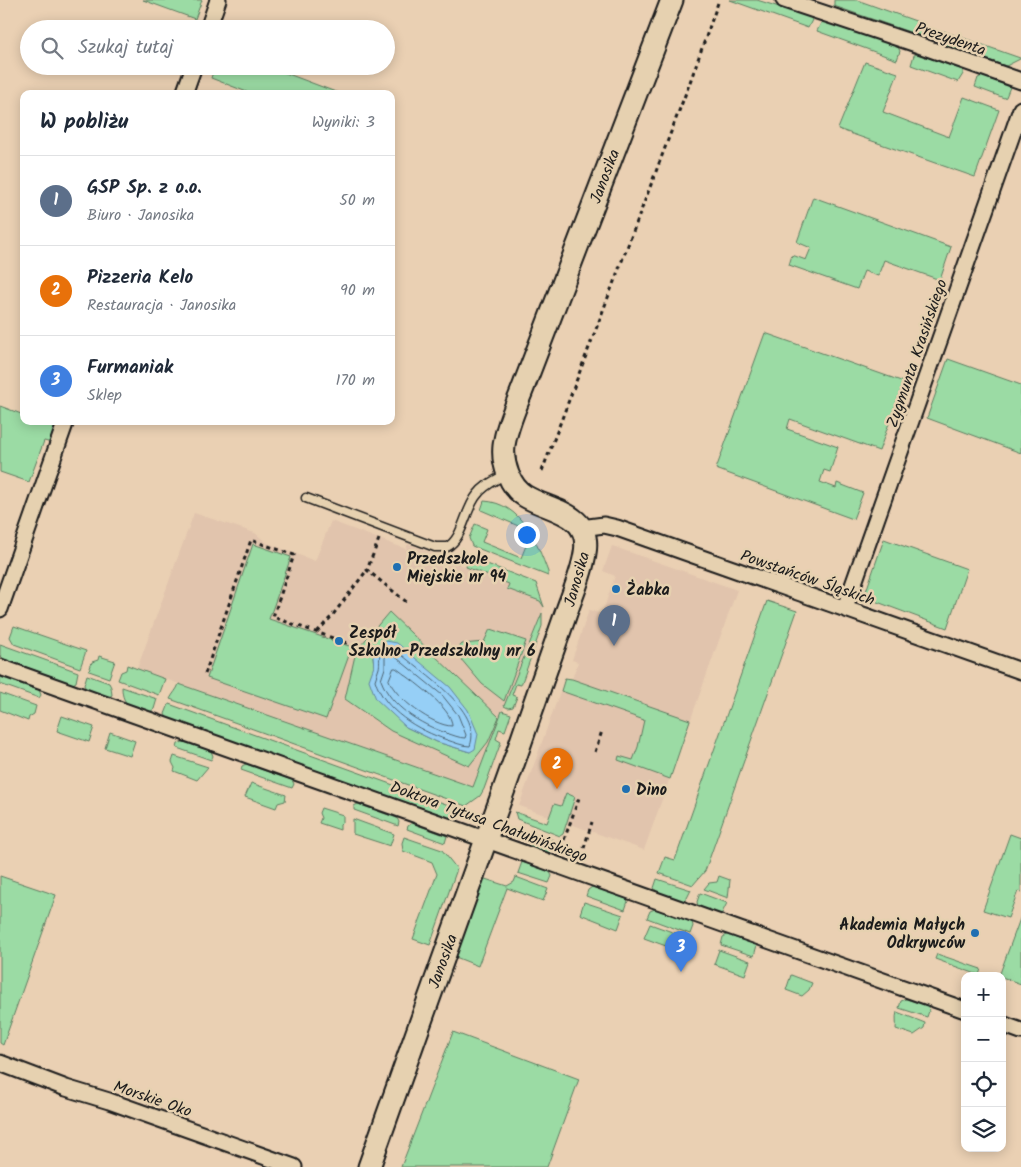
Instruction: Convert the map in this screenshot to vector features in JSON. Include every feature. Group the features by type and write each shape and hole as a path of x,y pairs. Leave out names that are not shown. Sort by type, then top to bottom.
{"street":[{"path":"211,20 218,0"},
{"name":"Janosika","path":"369,1167 583,563 586,542 581,528 576,522 561,512 523,495 517,490 508,473 503,448 672,0"},
{"name":"Prezydenta","path":"784,0 1021,81"},
{"path":"185,90 191,75"},
{"name":"Zygmunta Krasińskiego","path":"845,608 1021,109"},
{"path":"0,609 65,425"},
{"name":"Powstańców Śląskich","path":"581,528 604,525 617,528 1021,671"},
{"name":"Doktora Tytusa Chałubińskiego","path":"0,667 961,1009"},
{"path":"1006,1025 1021,1031"},
{"name":"Morskie Oko","path":"0,1063 66,1088 109,1101 294,1167"}],"lane":[{"path":"306,498 435,547 448,547 456,540 477,494 489,483 508,473"}],"path":[{"path":"542,471 696,67 719,0"},
{"path":"317,632 332,616 367,570 384,527"},
{"path":"205,674 251,540 294,555 273,617 347,643"},
{"path":"457,563 462,551"},
{"path":"367,570 408,604"},
{"path":"595,752 602,731"},
{"path":"564,840 579,798"},
{"path":"584,848 592,822"}],"shaded area":[{"name":"Zespół Szkolno-Przedszkolny nr 6","path":"194,513 255,533 267,543 315,561 331,521 406,549 408,544 510,584 508,589 540,601 544,607 473,787 137,669"},
{"path":"612,546 737,590 644,850 519,806 565,678 572,679 578,662 572,660 589,610 602,614 615,576 603,571"}],"green space":[{"path":"143,0 202,0 195,19"},
{"path":"730,0 757,0 811,17 812,20 808,28"},
{"path":"834,0 857,0 924,24 923,27 930,29 928,35 924,37 834,6"},
{"path":"825,21 898,47 900,51 897,60 817,31 821,23"},
{"path":"943,31 1020,59 1006,66 941,43 940,39"},
{"path":"918,54 963,70 963,74 958,82 911,65 914,55"},
{"path":"865,62 898,73 883,112 949,137 964,97 999,110 975,177 838,129"},
{"path":"212,75 291,75 330,90 242,90 211,78"},
{"path":"982,76 1010,87 1006,97 1004,98 975,87 978,78"},
{"path":"813,197 951,247 940,280 884,260 878,276 864,271 857,289 789,265 792,255 806,260 811,248 797,242"},
{"path":"765,333 904,382 879,451 790,419 787,429 838,447 830,472 824,470 820,482 836,488 837,483 863,493 853,519 716,469"},
{"path":"948,359 1021,385 1021,453 927,418"},
{"path":"0,406 20,414 20,425 59,425 52,443 44,441 29,482 0,472"},
{"path":"484,501 497,503 518,516 539,549 548,576 472,546 469,538 475,524 487,529 482,542 521,558 529,538 523,528 481,510"},
{"path":"884,539 967,569 947,628 864,597"},
{"path":"253,544 291,557 269,619 352,647 326,719 207,678"},
{"path":"469,557 536,583 544,607 540,601 507,589 509,584 466,567"},
{"path":"767,601 797,611 705,871 693,885 659,873 665,857 675,860"},
{"path":"389,612 499,717 488,742 469,766 391,731 345,699 356,651","holes":["398,644 406,652 470,752 437,742 406,727 374,666 373,656"]},
{"path":"542,613 542,626 521,685 516,684 512,695 517,697 513,707 508,708 504,706"},
{"path":"14,626 86,651 80,668 14,644 10,637"},
{"path":"490,629 526,641 504,701 482,684 455,652 462,644 484,642"},
{"path":"0,644 78,672 76,682 73,684 4,659 0,655"},
{"path":"99,656 115,661 109,678 89,671 92,662 98,660"},
{"path":"127,665 165,679 159,695 118,680 121,672 126,670"},
{"path":"87,675 109,683 112,695 109,697 86,689 84,685"},
{"path":"0,677 39,690 41,695 39,698 0,684"},
{"path":"565,678 690,720 670,779 618,760 619,756 633,760 644,720 561,691"},
{"path":"179,684 473,787 502,711 511,714 505,731 499,729 496,739 501,742 484,789 480,796 466,806 170,699"},
{"path":"122,687 157,699 154,709 150,712 126,703"},
{"path":"0,693 36,706 34,714 29,717 28,721 0,710"},
{"path":"169,704 457,808 453,820 167,718 165,714"},
{"path":"62,716 94,727 89,742 57,731"},
{"path":"110,732 135,741 130,756 105,748"},
{"path":"183,742 211,751 213,756 211,760 177,748 178,744"},
{"path":"174,756 208,767 197,780 174,771 175,768 172,762"},
{"path":"246,764 292,780 294,784 292,788 241,770 242,766"},
{"path":"251,783 286,795 285,801 278,803 276,808 245,797"},
{"path":"566,793 575,797 563,834 560,836 517,819 515,812 547,823 554,804 561,806"},
{"path":"358,804 397,818 398,826 354,810 354,806"},
{"path":"321,808 343,815 340,830 319,823"},
{"path":"353,819 394,834 390,846 353,834"},
{"path":"412,823 447,836 445,843 407,829"},
{"path":"532,833 553,840 550,854 528,846"},
{"path":"1010,834 1021,838 1021,892 1018,891 1008,918 983,910"},
{"path":"404,837 442,850 457,869 430,945 413,939 437,874 432,862 403,851 402,843"},
{"path":"522,862 550,872 552,876 549,883 518,873"},
{"path":"0,876 56,895 3,1045 0,1043"},
{"path":"719,876 730,880 728,898 704,889 709,883 717,882"},
{"path":"516,877 548,889 543,901 507,888 478,966 453,956 482,878 507,886 514,882"},
{"path":"657,879 691,890 683,901 656,891 654,888"},
{"path":"592,887 626,899 628,901 625,910 586,896 588,890"},
{"path":"700,893 727,903 721,915 698,906 697,902"},
{"path":"584,902 623,915 618,929 580,914"},
{"path":"655,909 692,922 693,926 690,934 647,918 650,911"},
{"path":"1021,916 1021,984 1006,979 1006,972 1000,972"},
{"path":"650,924 689,938 686,946 679,944 677,950 644,938"},
{"path":"727,935 757,945 754,956 721,945 723,937"},
{"path":"719,950 750,961 745,975 714,964"},
{"path":"937,954 981,969 980,972 971,972 935,959"},
{"path":"791,975 812,983 809,990 802,996 786,990"},
{"path":"906,999 928,1006 927,1017 899,1008 901,1001"},
{"path":"897,1012 925,1023 924,1028 914,1035 896,1029"},
{"path":"453,1032 579,1079 547,1167 401,1167"}],"water":[{"path":"386,641 397,643 450,687 468,710 478,734 475,749 470,752 437,742 406,727 376,699 369,680 374,666 373,656 378,646"}],"place":[{"name":"Przedszkole Miejskie nr 94","path":"397,567"},
{"name":"Żabka","path":"616,589"},
{"name":"Zespół Szkolno-Przedszkolny nr 6","path":"339,641"},
{"name":"GSP Sp. z o.o.","path":"614,646"},
{"name":"Pizzeria Kelo","path":"557,789"},
{"name":"Dino","path":"626,789"},
{"name":"Akademia Małych Odkrywców","path":"975,933"},
{"name":"Furmaniak","path":"681,972"}]}
